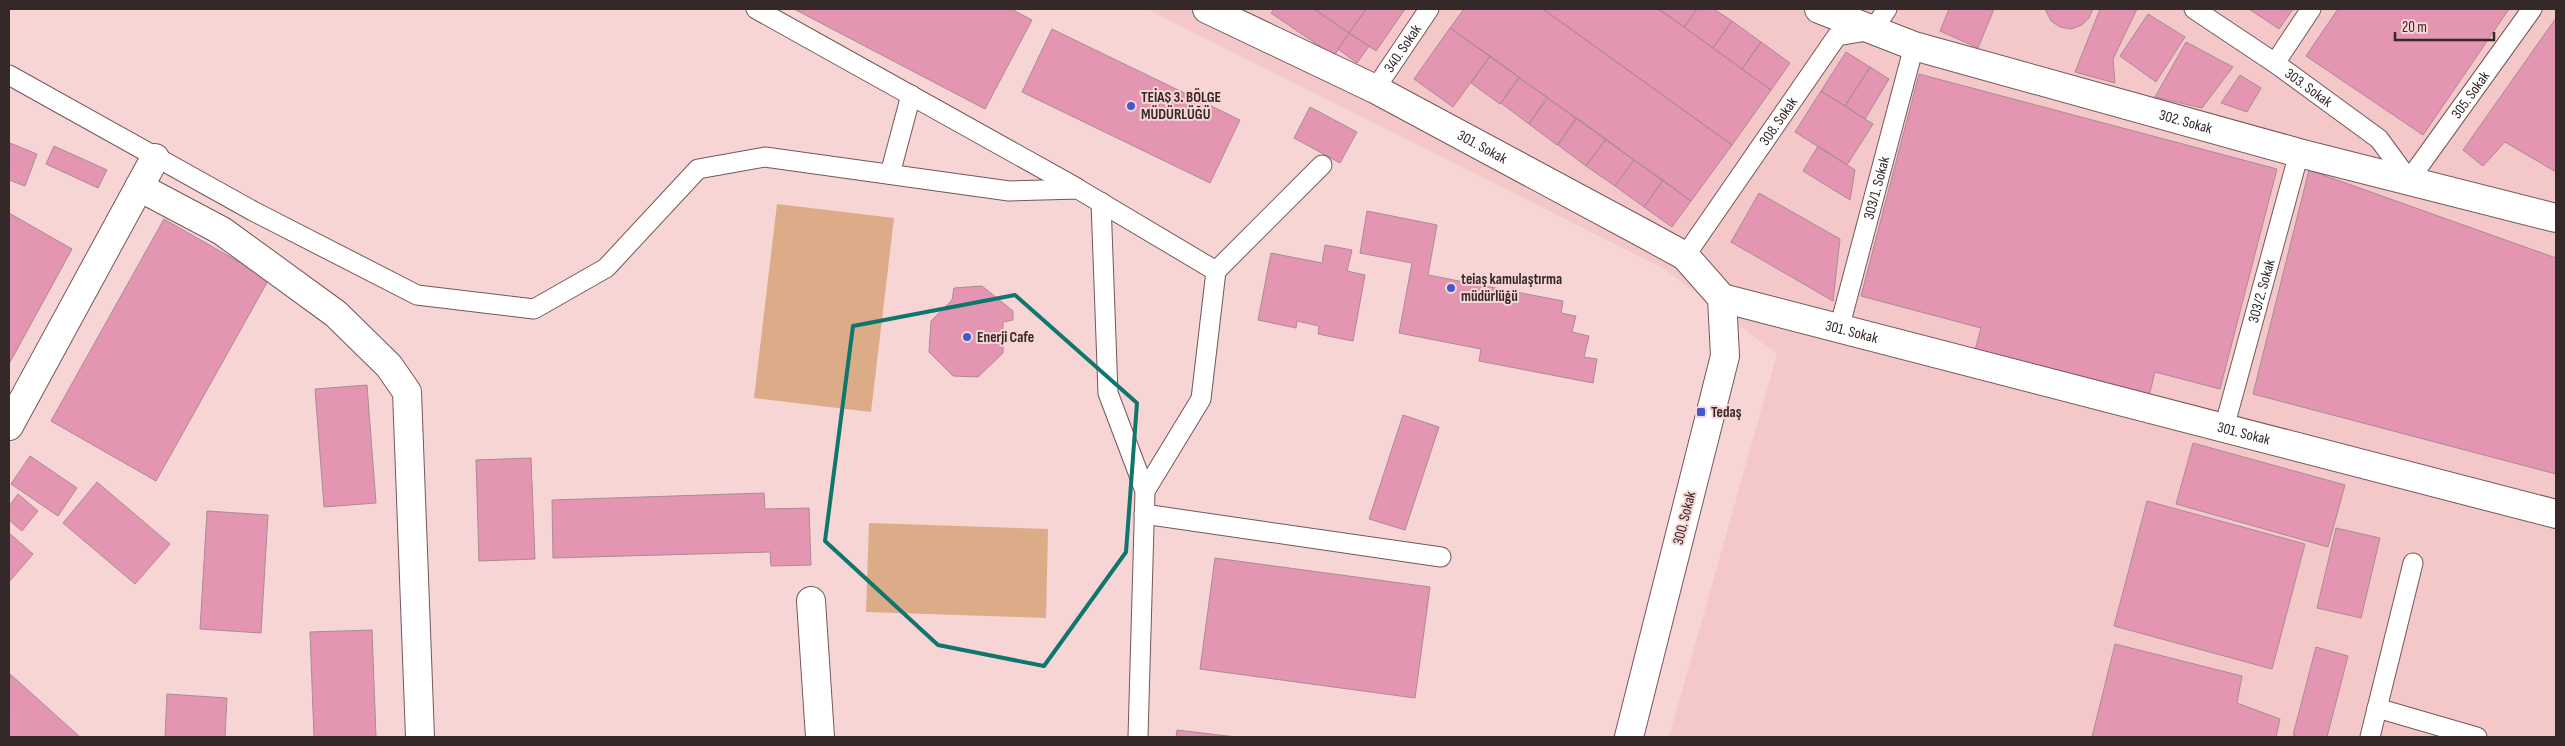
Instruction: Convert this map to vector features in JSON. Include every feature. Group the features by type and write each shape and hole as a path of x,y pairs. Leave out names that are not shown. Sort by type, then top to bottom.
{"street":[{"name":"301. Sokak","path":"1207,9 1375,89 1685,256 1722,298 2556,514"},
{"name":"302. Sokak","path":"1819,9 1880,19 1914,46 2298,153 2556,218"},
{"path":"9,426 155,158"},
{"path":"139,187 222,231 336,314 389,366 407,392 420,737"},
{"name":"300. Sokak","path":"1629,737 1725,356 1722,298"},
{"path":"811,601 820,737"}],"lane":[{"path":"756,9 1101,202 1216,271"},
{"name":"340. Sokak","path":"1375,89 1428,9"},
{"name":"303. Sokak","path":"2194,9 2275,63 2379,139 2409,180"},
{"path":"2275,63 2311,9"},
{"name":"305. Sokak","path":"2409,180 2532,9"},
{"name":"308. Sokak","path":"1685,256 1837,36 1880,19"},
{"name":"303/1. Sokak","path":"1839,329 1914,46"},
{"path":"9,75 155,158 416,295 534,309 606,268 698,169 764,158 1009,190 1078,189"},
{"path":"890,174 911,95"},
{"name":"303/2. Sokak","path":"2224,428 2298,153"},
{"path":"1145,491 1201,399 1216,271 1322,164"},
{"path":"1101,202 1108,393 1145,491 1138,737"},
{"path":"1144,514 1441,558"},
{"path":"2370,737 2413,563"},
{"path":"2377,708 2478,737"}],"highlighted area":[{"path":"1015,295 1137,403 1126,552 1044,666 938,645 825,541 853,326"}],"shaded area":[{"path":"1147,9 2556,9 2556,737 1669,737 1777,354 1666,270"},
{"path":"777,204 894,218 871,412 754,398"},
{"path":"869,523 1048,529 1046,618 866,612"}],"building":[{"path":"794,9 1011,9 1032,20 985,109"},
{"path":"1274,9 1314,9 1349,33 1334,56 1271,13"},
{"path":"1314,9 1366,9 1349,33"},
{"path":"1366,9 1405,9 1376,51 1349,33"},
{"path":"1464,9 1543,9 1732,145 1691,201 1450,28"},
{"path":"1543,9 1659,9 1771,90 1732,145"},
{"path":"1658,9 1697,9 1684,27"},
{"path":"1697,9 1714,9 1732,21 1713,48 1684,27"},
{"path":"1949,9 1994,9 1978,48 1940,31"},
{"path":"2045,9 2093,9 2089,18 2082,25 2071,29 2060,27 2051,21"},
{"path":"2100,9 2137,9 2113,59 2115,83 2075,72"},
{"path":"2249,9 2293,9 2279,29"},
{"path":"2338,9 2509,9 2423,135 2306,56"},
{"path":"2148,14 2185,37 2156,82 2120,56"},
{"path":"2556,18 2556,172 2505,142 2483,166 2463,150"},
{"path":"1732,21 1761,42 1742,69 1713,48"},
{"path":"1450,28 1490,56 1453,107 1414,79"},
{"name":"TEİAŞ 3. BÖLGE MÜDÜRLÜĞÜ","path":"1052,29 1240,120 1210,183 1022,92"},
{"path":"1349,33 1369,46 1357,63 1338,49"},
{"path":"1761,42 1790,63 1771,90 1742,69"},
{"path":"2186,42 2233,67 2202,108 2155,97"},
{"path":"1846,52 1870,67 1845,106 1821,91"},
{"path":"1490,56 1519,77 1500,104 1471,83"},
{"path":"1870,67 1889,79 1865,119 1845,106"},
{"path":"1919,74 2277,169 2220,389 2155,372 2149,396 1975,350 1981,328 1861,296"},
{"path":"2240,75 2261,88 2247,112 2221,103"},
{"path":"1519,78 1547,97 1529,124 1501,103"},
{"path":"1821,91 1873,124 1847,165 1795,132"},
{"path":"1548,98 1576,118 1557,145 1529,124"},
{"path":"1310,107 1357,132 1340,163 1294,138"},
{"path":"1577,118 1606,139 1586,166 1558,145"},
{"path":"1606,139 1634,160 1615,186 1586,166"},
{"path":"10,143 37,154 25,186 9,180"},
{"path":"54,146 107,170 98,188 46,164"},
{"path":"1818,146 1855,170 1850,200 1803,171"},
{"path":"1634,160 1663,180 1644,207 1615,186"},
{"path":"2309,170 2556,258 2556,474 2253,394"},
{"path":"1663,180 1691,201 1672,227 1644,207"},
{"path":"1759,193 1840,239 1833,301 1731,242"},
{"name":"teiaş kamulaştırma müdürlüğü","path":"1367,211 1437,225 1428,275 1563,301 1561,313 1576,316 1572,332 1589,336 1584,357 1597,359 1593,383 1479,361 1481,349 1399,333 1412,263 1360,253"},
{"path":"9,213 72,249 9,364"},
{"path":"164,219 269,279 156,481 51,421"},
{"path":"1325,245 1352,250 1347,271 1365,275 1353,341 1318,334 1319,326 1297,321 1296,328 1258,320 1271,253 1322,263"},
{"name":"Enerji Cafe","path":"982,286 1013,311 1013,320 1003,322 1003,353 978,377 953,376 929,352 931,321 952,300 954,288"},
{"path":"367,385 376,503 324,507 315,389"},
{"path":"1403,415 1439,427 1405,530 1369,519"},
{"path":"2193,443 2345,485 2328,547 2176,504"},
{"path":"30,456 77,488 58,516 11,484"},
{"path":"531,458 535,559 479,561 476,460"},
{"path":"97,482 170,544 135,584 63,523"},
{"path":"764,493 765,509 809,508 811,565 771,566 770,552 553,558 552,500"},
{"path":"18,494 38,511 22,531 9,520 9,506"},
{"path":"2147,501 2305,544 2272,669 2114,626"},
{"path":"207,511 268,515 261,633 200,629"},
{"path":"2336,528 2380,538 2361,618 2317,608"},
{"path":"9,533 33,554 9,582"},
{"path":"1215,558 1430,587 1415,698 1200,669"},
{"path":"372,630 376,737 314,737 310,632"},
{"path":"2115,644 2242,676 2237,703 2280,719 2276,737 2092,737"},
{"path":"2316,647 2348,656 2327,737 2300,737 2293,735"},
{"path":"10,674 80,737 9,737"},
{"path":"167,694 227,698 225,737 165,737"},
{"path":"1177,730 1236,737 1176,737"}],"place":[{"name":"TEİAŞ 3. BÖLGE MÜDÜRLÜĞÜ","path":"1131,106"},
{"name":"teiaş kamulaştırma müdürlüğü","path":"1451,288"},
{"name":"Enerji Cafe","path":"967,337"},
{"name":"Tedaş","path":"1701,412"}]}
